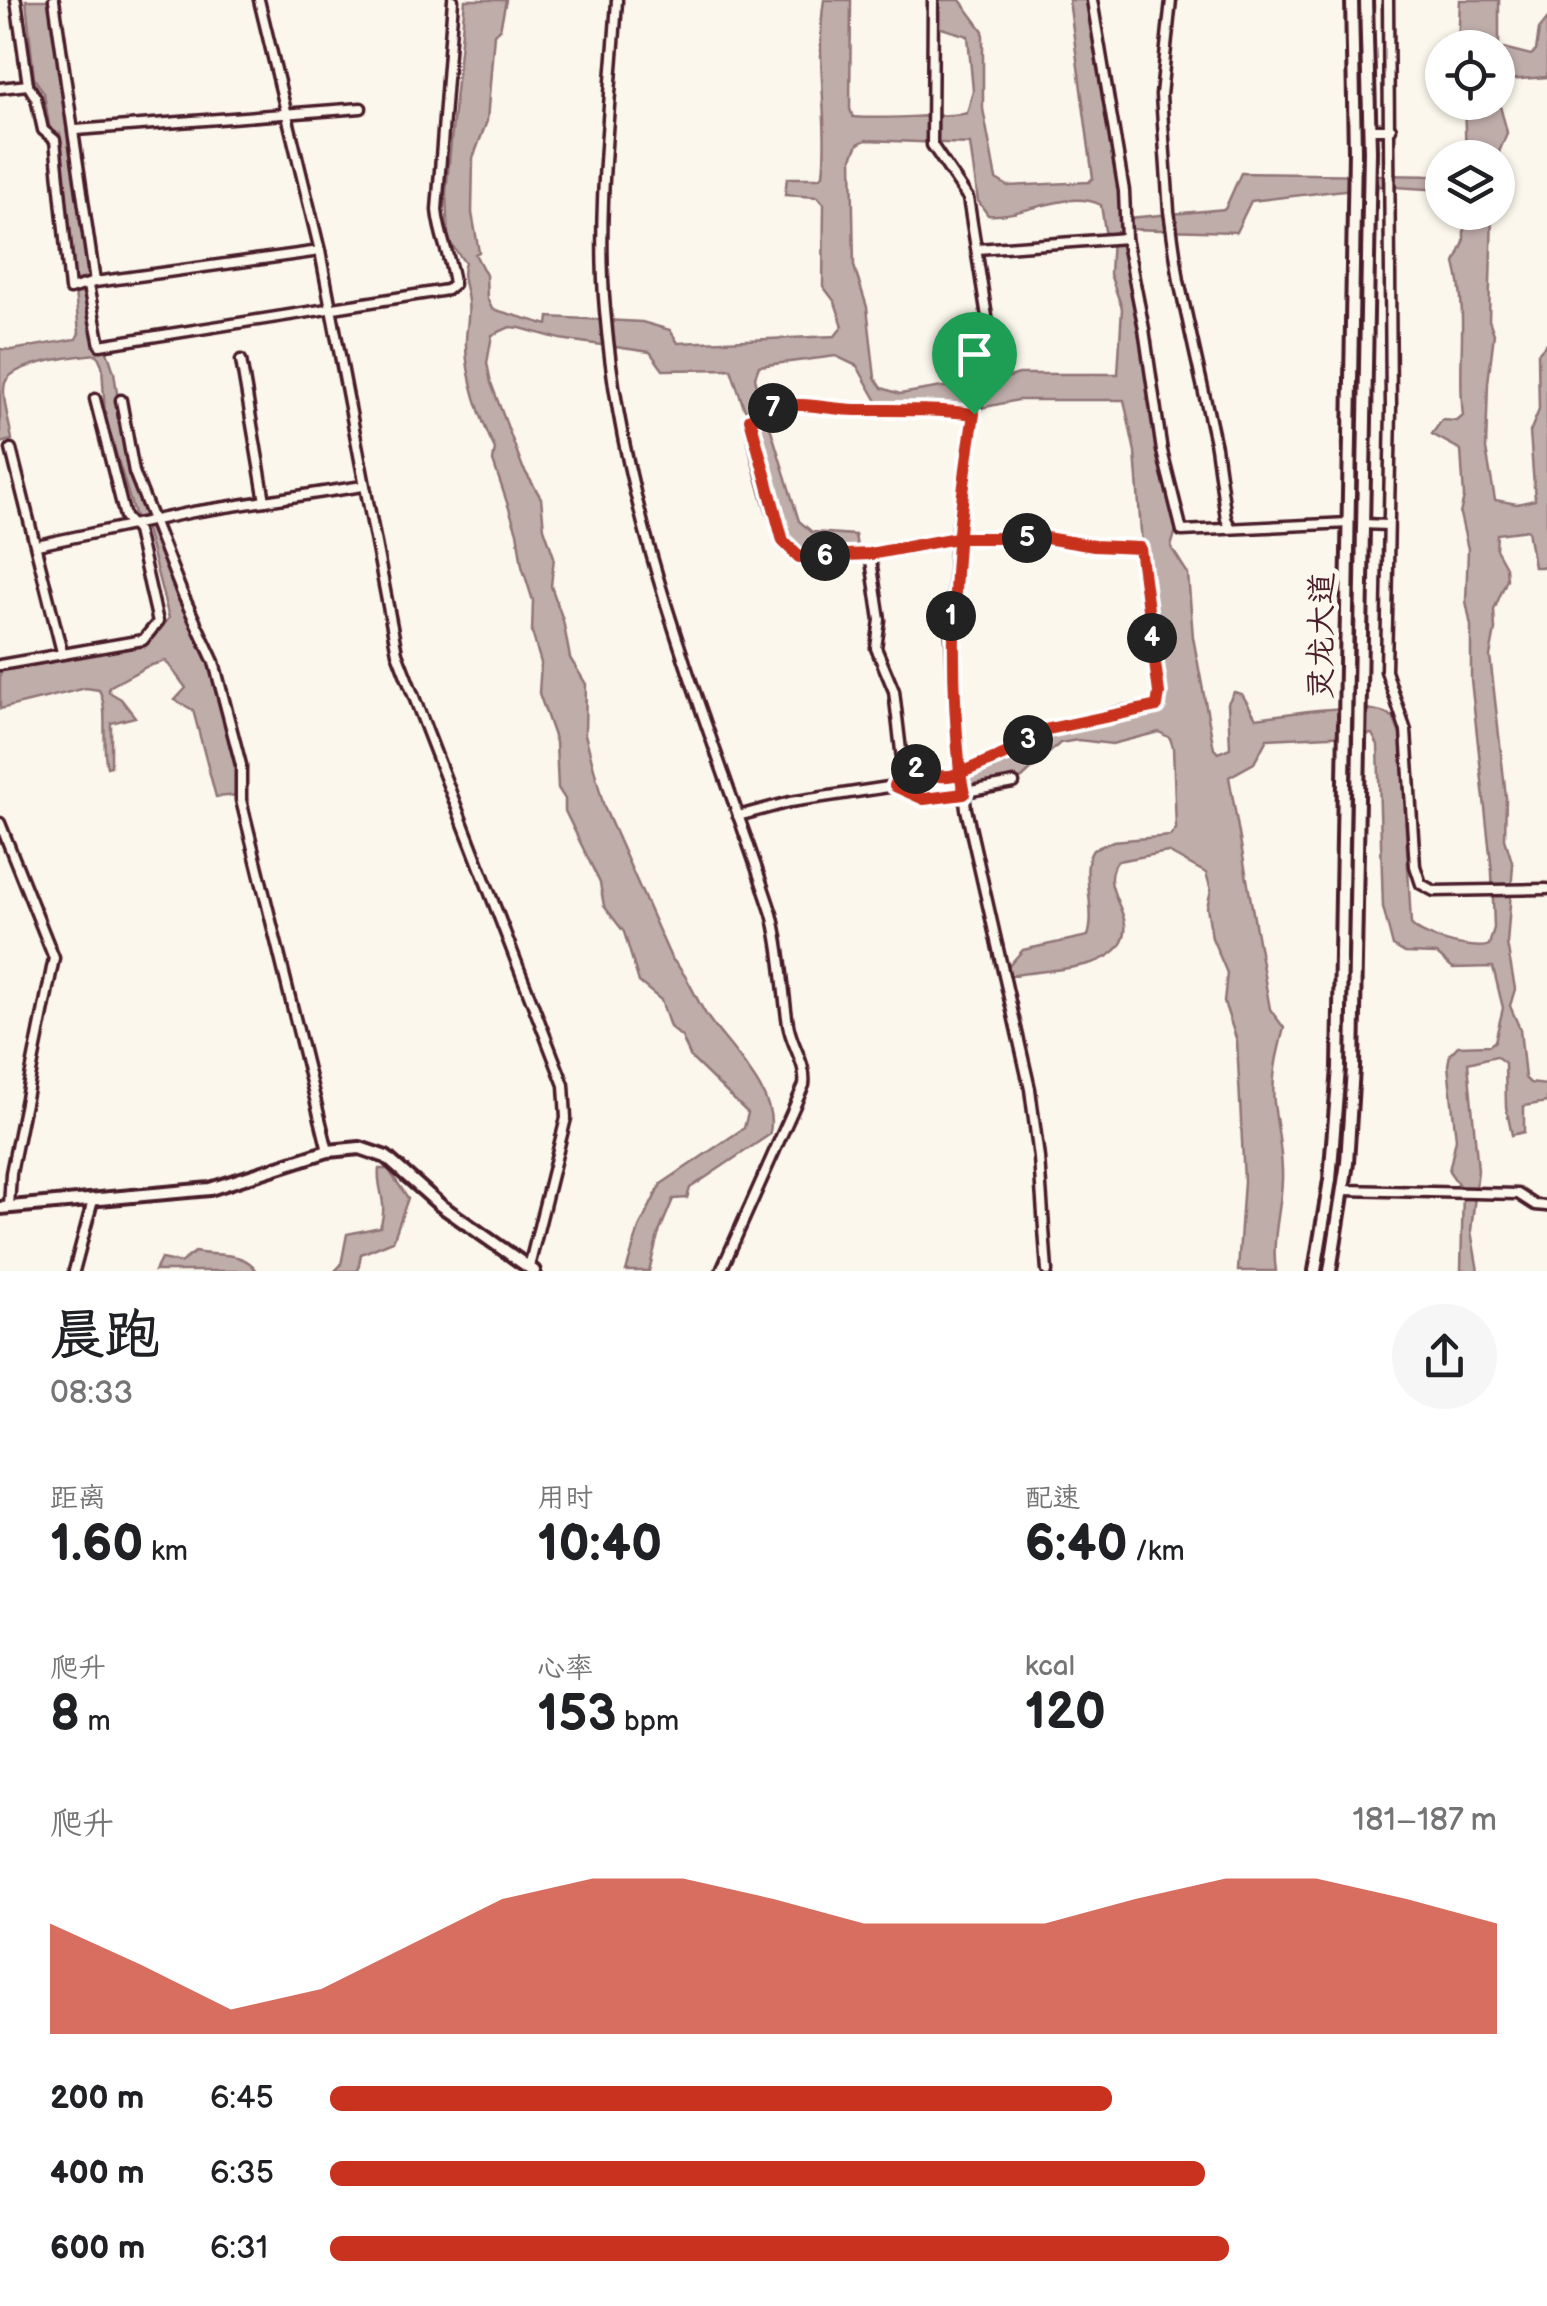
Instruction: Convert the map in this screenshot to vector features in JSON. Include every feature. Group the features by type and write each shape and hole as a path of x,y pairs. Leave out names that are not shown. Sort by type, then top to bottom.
{"main road":[{"name":"灵龙大道","path":"1316,1271 1336,1117 1355,201 1352,0"},
{"name":"灵龙大道","path":"1330,1271 1344,1190 1353,1068 1370,160 1366,0"},
{"path":"4,1208 226,1186 328,1151 355,1147 380,1154 440,1205 532,1269"}],"street":[{"path":"16,0 28,86 36,98 43,130 55,140 70,289 320,251"},
{"path":"54,0 76,130 72,136 100,345 447,290 454,284 436,210 453,0"},
{"path":"260,0 320,251 396,653 564,1085 566,1118 532,1269"},
{"path":"618,0 602,241 615,398 650,558 776,930 785,973 788,1026 805,1078 721,1271"},
{"path":"932,0 932,146 966,193 988,323 956,538 951,636 960,773 1030,1089 1047,1271"},
{"path":"1092,0 1124,191 1124,238 1144,330 1162,451 1182,531 1349,523"},
{"path":"1171,0 1161,95 1168,212 1213,431 1226,519 1231,528"},
{"path":"1388,0 1386,679 1406,731 1417,877 1424,887 1434,891 1547,889"},
{"path":"0,88 28,86"},
{"path":"76,130 361,108"},
{"path":"1370,129 1390,129"},
{"path":"977,249 1124,238"},
{"path":"242,360 264,501"},
{"path":"0,665 143,640 158,622 137,530 125,517 95,399"},
{"path":"121,400 134,472 214,662 240,765 241,800 328,1151"},
{"path":"903,768 940,778 960,773 1017,749 1044,730 1154,707 1159,693 1140,548 1046,538 956,538 870,554 799,557 788,549 757,456 750,419 766,416 777,407 807,406 857,410 918,407 975,413"},
{"path":"11,449 62,652"},
{"path":"116,478 134,472"},
{"path":"38,545 154,520 363,486"},
{"path":"1363,524 1388,524"},
{"path":"870,554 880,620 877,653 894,691 903,768 895,786"},
{"path":"738,816 790,802 895,786 924,799 1014,783"},
{"path":"0,824 54,958 4,1208"},
{"path":"1344,1190 1518,1194 1535,1205 1547,1206"},
{"path":"74,1271 92,1200"}],"shaded area":[{"path":"26,0 52,0 73,123 70,139 91,280 88,294 114,372 126,456 182,607 205,648 237,771 238,795 216,797 193,710 175,700 186,688 166,661 109,687 109,692 121,699 135,717 111,723 111,766 107,767 105,758 104,706 99,690 86,688 0,709 0,667 141,644 152,639 169,618 145,526 136,520 105,416 102,365 97,354 46,361 10,376 4,396 12,440 0,443 0,349 76,339 79,333 60,133 50,131 44,93 34,78"},
{"path":"465,0 506,0 500,29 494,34 487,121 473,158 472,213 479,252 475,254 486,275 487,298 492,309 548,325 549,317 642,322 670,330 678,343 835,336 843,326 835,302 823,286 824,204 818,197 785,195 787,178 823,175 824,0 851,0 850,109 853,117 875,118 967,113 973,91 968,36 938,27 938,0 960,0 983,31 983,109 996,179 1008,186 1089,182 1093,178 1069,0 1090,0 1120,184 1119,237 1136,302 1149,386 1147,400 1154,401 1178,523 1171,547 1188,574 1193,637 1214,749 1218,753 1230,748 1228,703 1234,692 1242,694 1256,718 1346,708 1393,717 1401,737 1411,924 1435,938 1482,947 1489,945 1494,928 1492,872 1471,680 1471,626 1466,601 1468,549 1460,514 1464,497 1461,450 1432,434 1442,420 1457,421 1463,416 1462,321 1455,263 1464,242 1464,230 1492,230 1489,320 1494,334 1486,449 1495,500 1517,504 1535,500 1530,432 1539,410 1538,353 1547,343 1547,567 1534,567 1528,530 1497,534 1496,549 1506,567 1507,579 1494,610 1490,656 1506,797 1505,839 1513,865 1507,944 1515,989 1510,1006 1520,1029 1525,1078 1530,1083 1547,1085 1547,1102 1524,1106 1524,1132 1512,1135 1506,1107 1505,1063 1496,1056 1468,1063 1478,1170 1471,1231 1478,1271 1461,1271 1463,1191 1449,1171 1456,1139 1448,1065 1450,1054 1458,1046 1490,1045 1495,1041 1503,1008 1493,967 1453,968 1437,954 1405,953 1393,946 1383,907 1378,745 1372,734 1267,739 1254,763 1229,777 1270,1009 1284,1028 1273,1084 1282,1170 1276,1271 1238,1271 1244,1181 1237,1041 1224,1002 1227,973 1212,938 1207,907 1211,890 1206,873 1168,852 1118,861 1111,880 1125,932 1113,952 1086,965 1006,977 1006,969 1023,950 1088,936 1088,868 1093,850 1113,841 1170,836 1176,829 1173,747 1170,738 1159,732 1112,744 1078,740 1060,743 1022,778 969,791 966,776 1023,751 1043,732 1157,709 1163,703 1144,572 1135,452 1124,400 1018,400 967,411 931,404 896,407 878,403 857,366 836,356 759,366 755,377 763,418 768,420 799,521 812,532 855,535 858,552 801,554 777,514 757,420 744,408 731,369 663,370 650,352 560,339 510,327 492,335 487,363 523,468 541,498 544,528 554,557 551,586 570,658 586,684 585,734 604,807 671,958 709,1019 761,1089 771,1120 769,1135 690,1188 687,1198 673,1199 649,1271 626,1271 639,1228 661,1184 744,1128 748,1113 691,1058 682,1037 670,1027 661,1000 639,982 624,932 604,906 600,883 565,811 565,799 558,788 556,742 539,693 541,663 532,632 533,601 517,532 493,461 495,449 479,411 468,368 465,263 448,240 446,193","holes":["866,140 970,144 978,201 988,215 1060,201 1101,205 1106,237 1112,237 1110,274 1122,308 1118,374 1019,374 978,387 942,387 900,394 882,388 875,378 867,307 854,266 852,158 858,144"]},
{"path":"1460,0 1499,0 1499,30 1459,30"},
{"path":"1547,19 1547,77 1515,79 1515,51 1531,55 1536,51 1539,29"},
{"path":"1465,120 1504,120 1507,133 1504,140 1465,140"},
{"path":"1241,173 1425,176 1425,189 1378,186 1251,201 1236,232 1128,229 1129,218 1225,209"},
{"path":"379,1169 388,1169 408,1198 393,1241 361,1254 358,1271 335,1271 341,1265 347,1234 380,1227 383,1210"},
{"path":"195,1252 237,1257 257,1271 155,1271 161,1259 180,1263"}],"route":[{"path":"974,414 918,407 857,410 807,406 777,407 766,416 750,419 783,541 799,557 870,554 956,538 1046,538 1140,548 1159,693 1157,706 1036,733 1017,749 960,773 964,794 924,799 895,786 901,769 916,768 943,779 960,773 951,636 956,538 958,516 974,414"}]}
